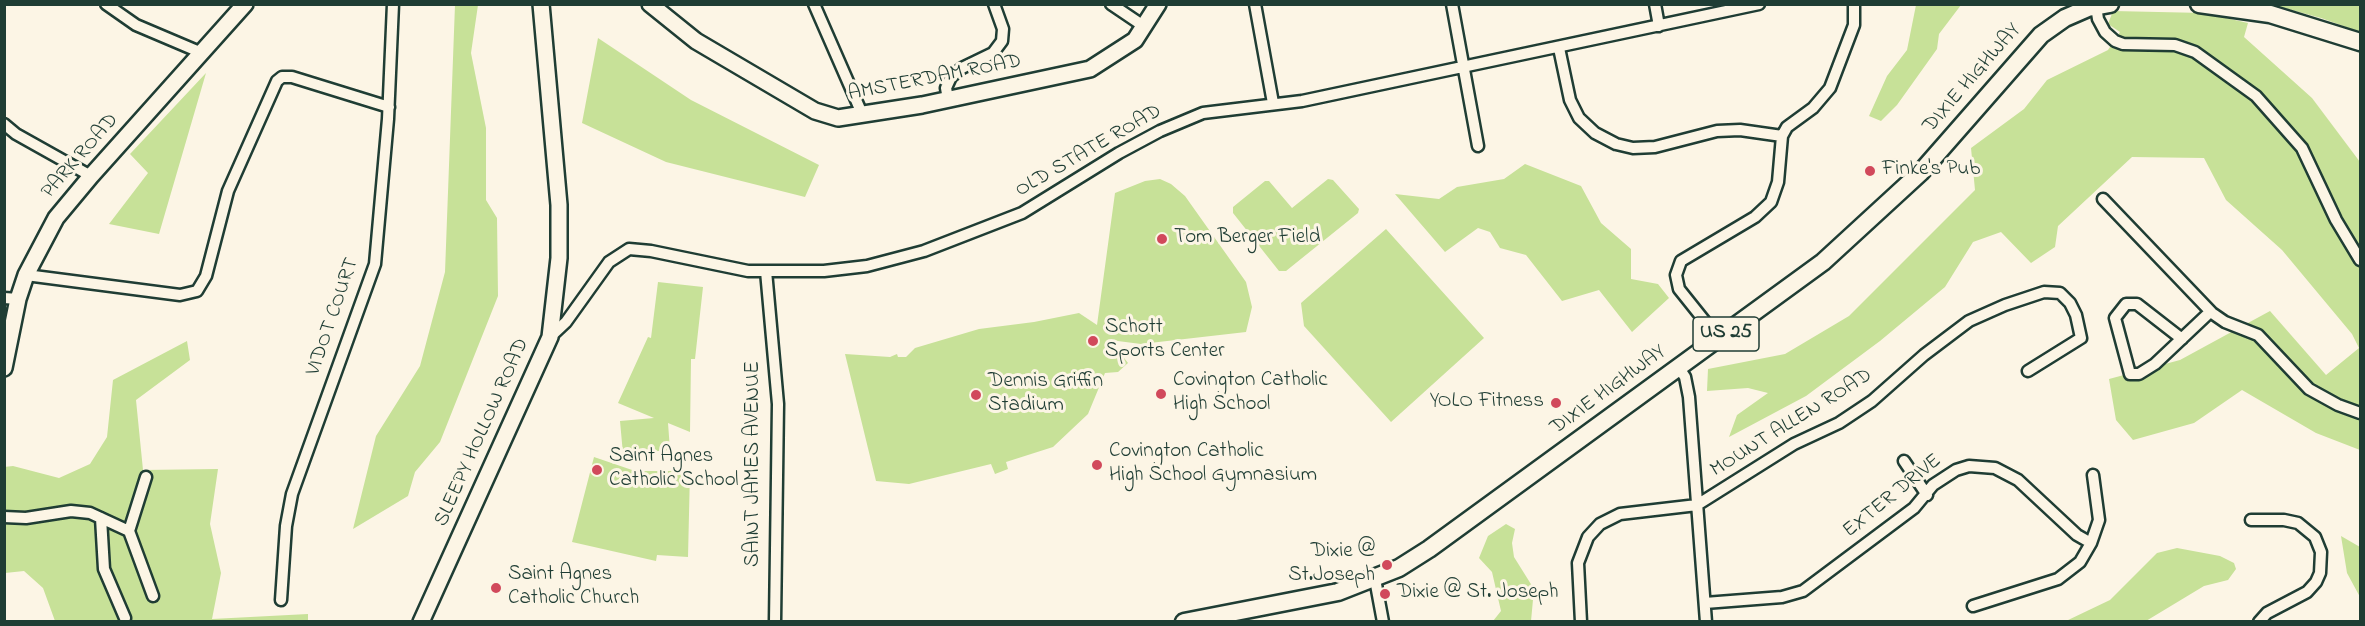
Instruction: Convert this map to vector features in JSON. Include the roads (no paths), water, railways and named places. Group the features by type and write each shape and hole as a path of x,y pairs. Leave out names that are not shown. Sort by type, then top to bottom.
{"main road":[{"name":"DIXIE HIGHWAY","path":"1184,621 1338,592 1375,579 1429,549 1823,262 1921,172 2041,35 2065,18 2103,5"},
{"path":"2206,5 2270,14 2361,42"}],"street":[{"path":"106,4 136,25 202,53"},
{"name":"PARK ROAD","path":"4,368 11,298 56,218 90,176 245,4"},
{"name":"VIDOT COURT","path":"281,600 286,525 292,494 375,264 389,106 393,4"},
{"name":"SLEEPY HOLLOW ROAD","path":"421,621 549,337 559,258 560,205 541,4"},
{"name":"AMSTERDAM ROAD","path":"650,4 696,41 815,111 838,118 863,116 1090,69 1135,40 1158,4"},
{"path":"814,4 863,116"},
{"path":"948,99 946,88 951,77 962,68 993,53 1002,41 1003,29 994,4"},
{"path":"1111,4 1145,27"},
{"path":"1256,4 1273,103"},
{"path":"1452,4 1478,146"},
{"path":"1654,4 1659,26"},
{"name":"OLD STATE ROAD","path":"549,337 566,322 609,262 629,249 651,251 729,268 766,272 842,270 924,251 1022,213 1119,153 1185,120 1215,109 1302,101 1759,4"},
{"path":"1719,339 1679,289 1676,275 1685,258 1766,209 1778,182 1782,136 1787,127 1813,108 1830,88 1854,26 1854,4"},
{"path":"2103,5 2098,19 2105,32 2115,41 2123,44 2175,45 2195,52 2256,96 2302,148 2336,219 2361,260"},
{"path":"1559,48 1570,100 1579,118 1595,133 1616,144 1633,148 1655,147 1717,130 1740,130 1782,136"},
{"path":"26,275 180,295 197,291 206,276 228,191 277,81 282,77 292,77 389,106"},
{"path":"4,124 16,134 90,176"},
{"path":"2103,199 2210,312 2225,322 2258,334 2309,389 2338,405 2361,413"},
{"name":"SAINT JAMES AVENUE","path":"766,272 778,404 775,621"},
{"name":"MOUNT ALLEN ROAD","path":"1697,505 1794,444 1839,423 1872,401 1931,349 1969,321 2005,304 2044,292 2061,293 2070,303 2076,315 2080,338 2028,372"},
{"path":"2182,339 2137,304 2126,304 2115,318 2130,374 2139,374 2155,364 2182,339 2210,312"},
{"path":"1679,368 1685,377 1689,397 1706,621"},
{"path":"1904,461 1927,495"},
{"name":"EXTER DRIVE","path":"1705,603 1782,597 1803,591 1828,575 1927,495 1933,485 1956,470 1969,466 1995,468 2018,480 2077,536 2091,543"},
{"path":"1973,606 2065,575 2080,562 2091,543 2099,520 2093,476"},
{"path":"146,477 129,531 153,596"},
{"path":"1581,621 1578,563 1583,547 1595,528 1620,514 1697,505"},
{"path":"4,517 26,518 71,511 101,518 129,531"},
{"path":"101,518 104,569 125,618"},
{"path":"2251,520 2284,520 2298,523 2314,537 2321,552 2316,582 2307,592 2267,613 2259,621"},
{"path":"1375,579 1383,621"}],"place":[{"name":"Finke's Pub","path":"1870,171"},
{"name":"Tom Berger Field","path":"1162,239"},
{"name":"Schott Sports Center","path":"1093,341"},
{"name":"Covington Catholic High School","path":"1161,394"},
{"name":"Dennis Griffin Stadium","path":"976,395"},
{"name":"YOLO Fitness","path":"1556,403"},
{"name":"Covington Catholic High School Gymnasium","path":"1097,465"},
{"name":"Saint Agnes Catholic School","path":"597,470"},
{"name":"Dixie @ St.Joseph","path":"1387,565"},
{"name":"Saint Agnes Catholic Church","path":"496,588"},
{"name":"Dixie @ St. Joseph","path":"1385,594"}]}
